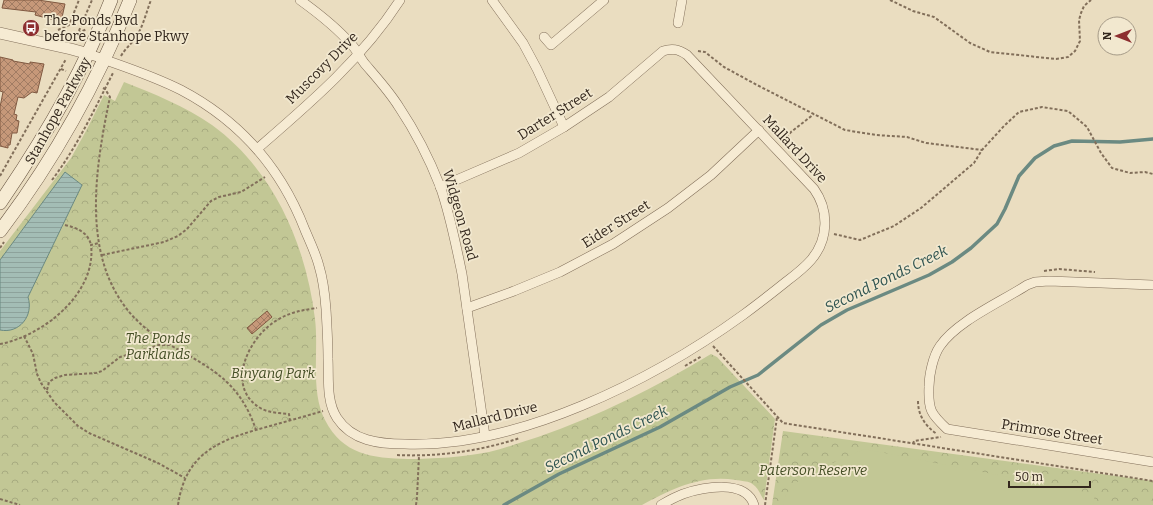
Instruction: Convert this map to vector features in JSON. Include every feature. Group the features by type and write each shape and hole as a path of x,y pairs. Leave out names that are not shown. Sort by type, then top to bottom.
{"main road":[{"name":"Stanhope Parkway","path":"0,203 57,115 89,54 111,0"},
{"name":"Stanhope Parkway","path":"0,230 29,192 70,128 105,60 130,0"}],"street":[{"name":"Widgeon Road","path":"300,0 327,21 352,44 364,63 399,107 429,160 440,187 457,248 485,436"},
{"name":"Muscovy Drive","path":"257,149 325,89 377,32 400,0"},
{"path":"492,0 507,20 534,62 564,127"},
{"path":"544,36 551,45 604,0"},
{"path":"678,23 682,0"},
{"path":"0,33 65,47 89,54"},
{"name":"Mallard Drive","path":"89,54 172,86 195,98 240,131 257,149 279,177 299,215 320,267 326,308 328,384 332,408 336,416 349,431 367,440 379,443 416,445 443,443 485,436 528,425 572,409 625,385 660,367 739,318 778,289 812,258 821,243 825,224 823,205 820,197 687,55 682,51 673,49"},
{"name":"Darter Street","path":"440,187 519,153 564,127 609,97 663,51 673,49"},
{"name":"Eider Street","path":"467,308 560,272 619,240 668,208 711,175 758,130"},
{"path":"945,433 934,417 929,405 929,377 939,347 949,335 962,325 1027,285 1035,282 1153,285"},
{"name":"Primrose Street","path":"945,433 1153,462"},
{"path":"661,505 682,494 714,487 743,491 752,501"}],"path":[{"path":"58,30 69,25 79,0"},
{"path":"76,36 92,0"},
{"path":"124,49 134,40 142,27 151,0"},
{"path":"890,0 913,11 934,17 970,43 990,52 1056,59 1068,57 1075,51 1080,41 1080,13 1084,6 1091,0"},
{"path":"128,42 134,40"},
{"path":"698,51 705,52 724,67 845,130 876,135 907,137 926,143 982,150"},
{"path":"0,176 64,64"},
{"path":"61,69 65,70"},
{"path":"105,89 110,97 99,152 95,194 95,216 99,243 110,280 127,309 147,329 214,371 230,385 247,408 256,430"},
{"path":"834,234 860,240 894,226 921,208 974,163 982,150 1019,112 1042,107 1068,111 1087,127 1101,154 1112,168 1130,173 1146,172 1153,174"},
{"path":"783,141 791,132 814,114"},
{"path":"102,255 171,240 187,229 211,201 219,197 241,192 265,176"},
{"path":"0,344 24,336 56,317 78,293 86,279 92,259 91,245 88,236 79,229 65,225"},
{"path":"91,245 99,243"},
{"path":"1041,271 1059,269 1098,272"},
{"path":"290,421 289,414 266,411 254,404 248,397 242,380 244,364 249,352 259,336 274,322 297,311 326,308"},
{"path":"24,336 33,354 37,374 47,391 54,402 78,426 89,433 158,463 185,478"},
{"path":"47,391 49,382 54,378 65,375 96,373 102,371 120,357 159,345 172,346"},
{"path":"720,354 783,423 1153,481"},
{"path":"918,399 920,414 924,423 935,433 945,433"},
{"path":"178,505 185,478 195,462 209,450 233,437 332,408"},
{"path":"765,505 777,417"},
{"path":"913,444 914,441 945,433"},
{"path":"416,505 419,456"},
{"path":"0,499 20,505"}],"green space":[{"name":"The Ponds Parklands","path":"124,82 180,106 212,125 234,143 253,164 269,187 283,211 295,237 304,264 311,291 315,319 316,384 320,409 332,432 340,441 360,452 371,455 408,459 438,458 489,452 538,437 583,420 627,400 711,354 717,357 775,419 764,500 751,483 744,481 711,479 676,488 642,505 0,505 0,251 71,158 104,95 115,101"},
{"name":"Paterson Reserve","path":"783,431 1153,481 1153,505 772,505"},
{"path":"864,449 1095,494 1093,505 783,505 788,492 798,481"}],"water":[{"path":"65,172 82,185 28,297 29,311 27,317 19,326 13,329 7,331 0,330 0,260"}],"building":[{"path":"4,0 38,0 65,4 61,22 35,15 36,12 2,8"},
{"path":"0,57 30,64 30,62 44,64 37,93 32,92 24,98 18,97 14,114 17,115 16,120 19,121 17,133 12,133 8,148 0,146 0,107 3,92 0,91"},
{"path":"267,311 272,317 252,334 247,328"}],"waterway":[{"name":"Second Ponds Creek","path":"504,505 559,474 660,427 730,387 758,375 821,325 847,310 929,275 952,262 971,248 997,224 1019,176 1035,158 1054,146 1072,141 1120,142 1153,139"}],"place":[{"name":"The Ponds Bvd before Stanhope Pkwy","path":"31,28"}],"park label":[{"name":"Binyang Park","path":"273,373"}]}
